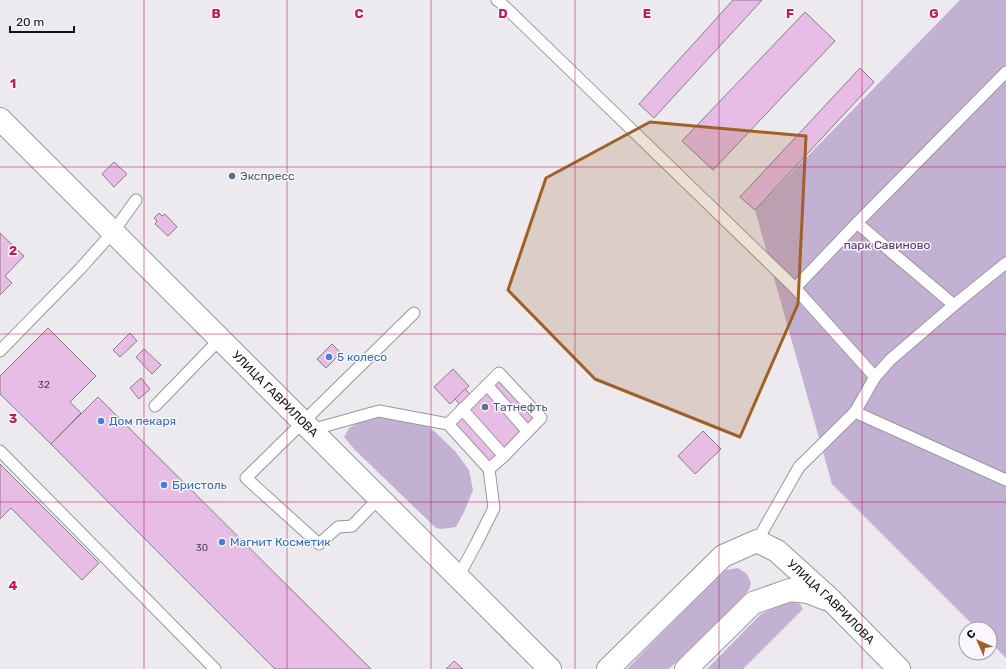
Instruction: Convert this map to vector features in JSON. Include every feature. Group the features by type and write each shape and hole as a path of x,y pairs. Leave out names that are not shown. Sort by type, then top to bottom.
{"street":[{"name":"УЛИЦА ГАВРИЛОВА","path":"0,119 550,669"},
{"name":"УЛИЦА ГАВРИЛОВА","path":"757,541 777,551 831,600 900,669"},
{"path":"608,669 723,556 757,541"},
{"path":"686,669 753,603 790,590 808,592 831,600"}],"lane":[{"path":"497,0 795,288 875,377"},
{"path":"795,288 1006,72"},
{"path":"0,351 80,270 114,232 136,200"},
{"path":"858,223 954,305"},
{"path":"757,541 799,467 855,412 875,377 890,360 1006,263"},
{"path":"380,498 352,526 338,527 319,544 246,478 307,426 414,313"},
{"path":"155,406 220,339"},
{"path":"448,424 499,373 541,418 490,469"},
{"path":"487,385 527,431"},
{"path":"462,409 504,456"},
{"path":"307,426 378,411 448,424 490,469 494,508 458,577"},
{"path":"855,412 1006,480"},
{"path":"0,452 215,669"}],"highlighted area":[{"path":"650,122 806,136 798,304 740,437 595,379 508,290 546,178"}],"green space":[{"name":"парк Савиново","path":"960,0 1006,0 1006,658 998,650 998,621 969,621 832,484 755,210"},
{"path":"385,414 415,416 455,451 469,470 473,490 456,527 442,529 436,528 355,450 344,437 349,428 364,420"},
{"path":"738,568 747,574 751,583 749,590 669,669 627,669 726,570"},
{"path":"793,602 800,604 803,609 743,669 707,669 761,614 783,604"}],"building":[{"path":"733,0 762,0 654,118 639,104"},
{"path":"805,12 835,41 713,170 682,141"},
{"path":"860,68 874,82 755,210 740,197"},
{"path":"114,162 127,174 114,187 102,174"},
{"path":"159,213 162,216 165,214 177,227 168,236 155,224 157,221 154,218"},
{"path":"0,233 24,256 5,276 12,283 0,295"},
{"path":"48,328 96,376 70,402 81,413 51,444 0,394 0,376"},
{"path":"130,333 137,341 120,357 113,350"},
{"path":"332,344 341,353 326,368 317,359"},
{"path":"144,349 161,365 152,374 136,357"},
{"path":"453,369 469,386 450,404 434,387"},
{"path":"496,376 541,422 488,473 444,428 464,409 455,399 465,389 474,398"},
{"path":"141,378 150,389 139,399 130,388"},
{"path":"98,397 371,669 275,669 51,444"},
{"path":"703,431 721,449 695,474 678,456"},
{"path":"0,464 99,563 82,580 11,508 0,519"},
{"path":"454,661 463,669 446,669"}],"place":[{"name":"Экспресс","path":"232,176"},
{"name":"5 колесо","path":"329,357"},
{"name":"Татнефть","path":"485,407"},
{"name":"Дом пекаря","path":"101,421"},
{"name":"Бристоль","path":"164,485"},
{"name":"Магнит Косметик","path":"222,542"}]}
